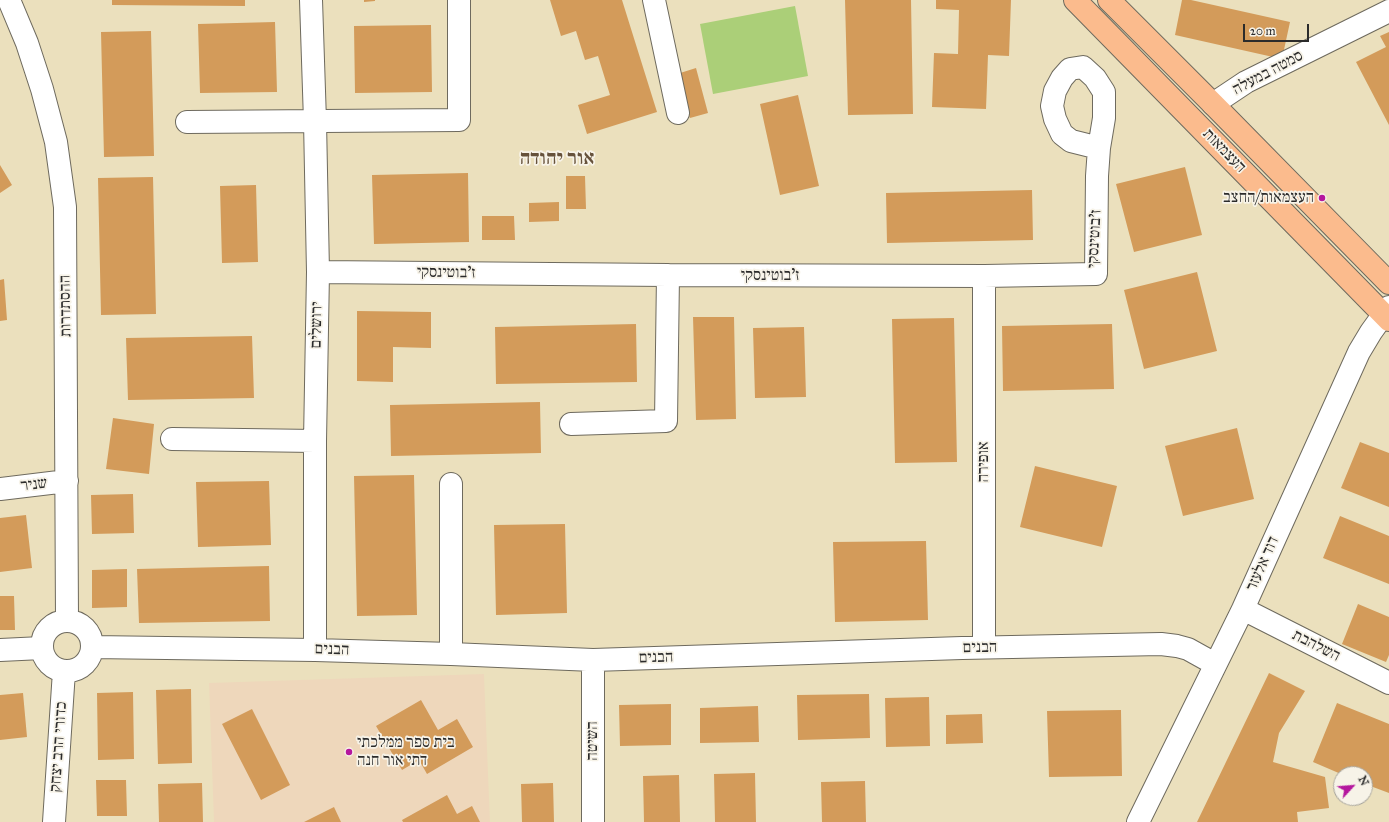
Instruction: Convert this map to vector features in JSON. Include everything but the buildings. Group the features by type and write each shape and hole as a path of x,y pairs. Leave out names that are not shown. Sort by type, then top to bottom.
{"main road":[{"name":"העצמאות","path":"1075,0 1387,314"},
{"name":"העצמאות","path":"1109,0 1389,283"}],"street":[{"name":"ההסתדרות","path":"9,0 27,43 42,89 56,142 65,207 67,620"},
{"name":"ירושלים","path":"311,0 318,272 315,440 315,650"},
{"path":"187,122 459,120 459,0"},
{"path":"654,0 678,113"},
{"name":"סמטה במעלה","path":"1213,104 1246,82 1389,11"},
{"name":"ז'בוטינסקי","path":"318,272 984,276 1096,274 1099,148"},
{"path":"571,424 666,421 668,275"},
{"name":"אופירה","path":"984,276 984,648"},
{"name":"דוד אלעזר","path":"1138,822 1243,609 1360,352 1387,314"},
{"path":"172,439 315,440"},
{"name":"שניר","path":"0,489 67,481"},
{"path":"451,484 451,654"},
{"name":"השלהבת","path":"1243,609 1389,683"},
{"path":"67,620 80,624 85,628 92,640 92,646 88,660 84,665 71,671 64,671 51,666 46,661 42,648 42,641 48,628 60,621 67,620"},
{"name":"הבנים","path":"92,646 315,650 593,660 1162,644 1188,649 1215,664"},
{"path":"0,650 42,648"},
{"name":"השיטה","path":"593,660 593,822"},
{"name":"כדורי הרב יצחק","path":"54,822 64,671"}],"shaded area":[{"name":"בית ספר ממלכתי דתי אור חנה","path":"484,674 490,822 214,822 209,683"}],"green space":[{"path":"795,6 808,76 713,94 700,24"}],"place":[{"name":"העצמאות/החצב","path":"1322,198"},
{"name":"בית ספר ממלכתי דתי אור חנה","path":"349,752"}],"district":[{"name":"אור יהודה","path":"557,159"}]}
